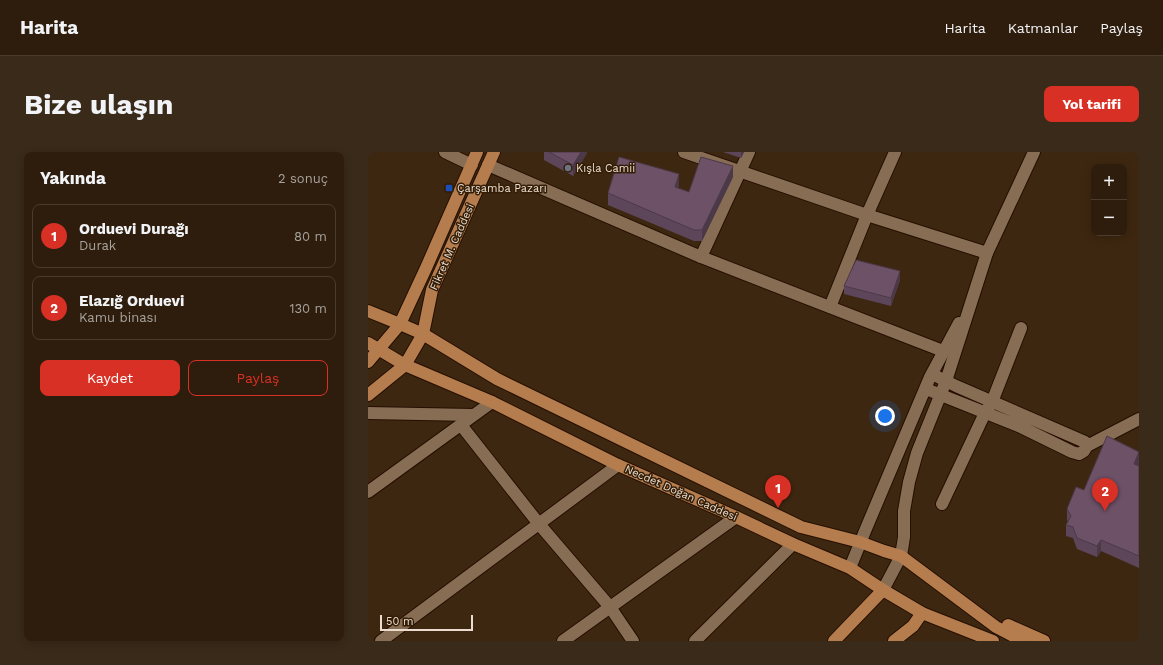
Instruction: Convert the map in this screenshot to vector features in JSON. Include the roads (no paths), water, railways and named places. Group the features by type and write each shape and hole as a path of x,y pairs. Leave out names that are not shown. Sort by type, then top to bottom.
{"main road":[{"path":"368,362 400,324 477,152"},
{"name":"Fikret M. Caddesi","path":"368,395 405,365 423,334 432,290 494,152"},
{"path":"368,311 423,334 498,379 801,527 860,542 901,556 983,618 996,627 1023,641"},
{"name":"Necdet Doğan Caddesi","path":"368,343 405,365 492,402 618,465 736,516 792,544 850,568 922,613 993,641"},
{"path":"834,641 883,590"},
{"path":"894,641 913,626 922,613"},
{"path":"983,618 1004,623 1044,641"}],"street":[{"path":"445,152 472,165"},
{"path":"684,152 867,215 987,253"},
{"path":"701,257 749,152"},
{"path":"830,307 867,215 895,152"},
{"path":"883,590 901,556 904,537 904,511 909,482 917,453 946,381 987,253 1034,152"},
{"path":"488,165 701,257 944,351"},
{"path":"850,568 932,374 973,299"},
{"path":"942,504 985,413 992,402 1022,328"},
{"path":"932,374 956,386 1085,442 1087,446"},
{"path":"926,389 1021,428 1079,454 1084,451 1087,446 1139,420"},
{"path":"368,492 492,402"},
{"path":"368,413 473,416"},
{"path":"461,425 539,524 610,607 634,641"},
{"path":"381,641 618,465"},
{"path":"563,641 736,516"},
{"path":"695,641 792,544"}],"place":[{"name":"Kışla Camii","path":"568,168"},
{"name":"Çarşamba Pazarı","path":"449,188"},
{"name":"Orduevi Durağı","path":"778,508"},
{"name":"Elazığ Orduevi","path":"1105,511"}]}
